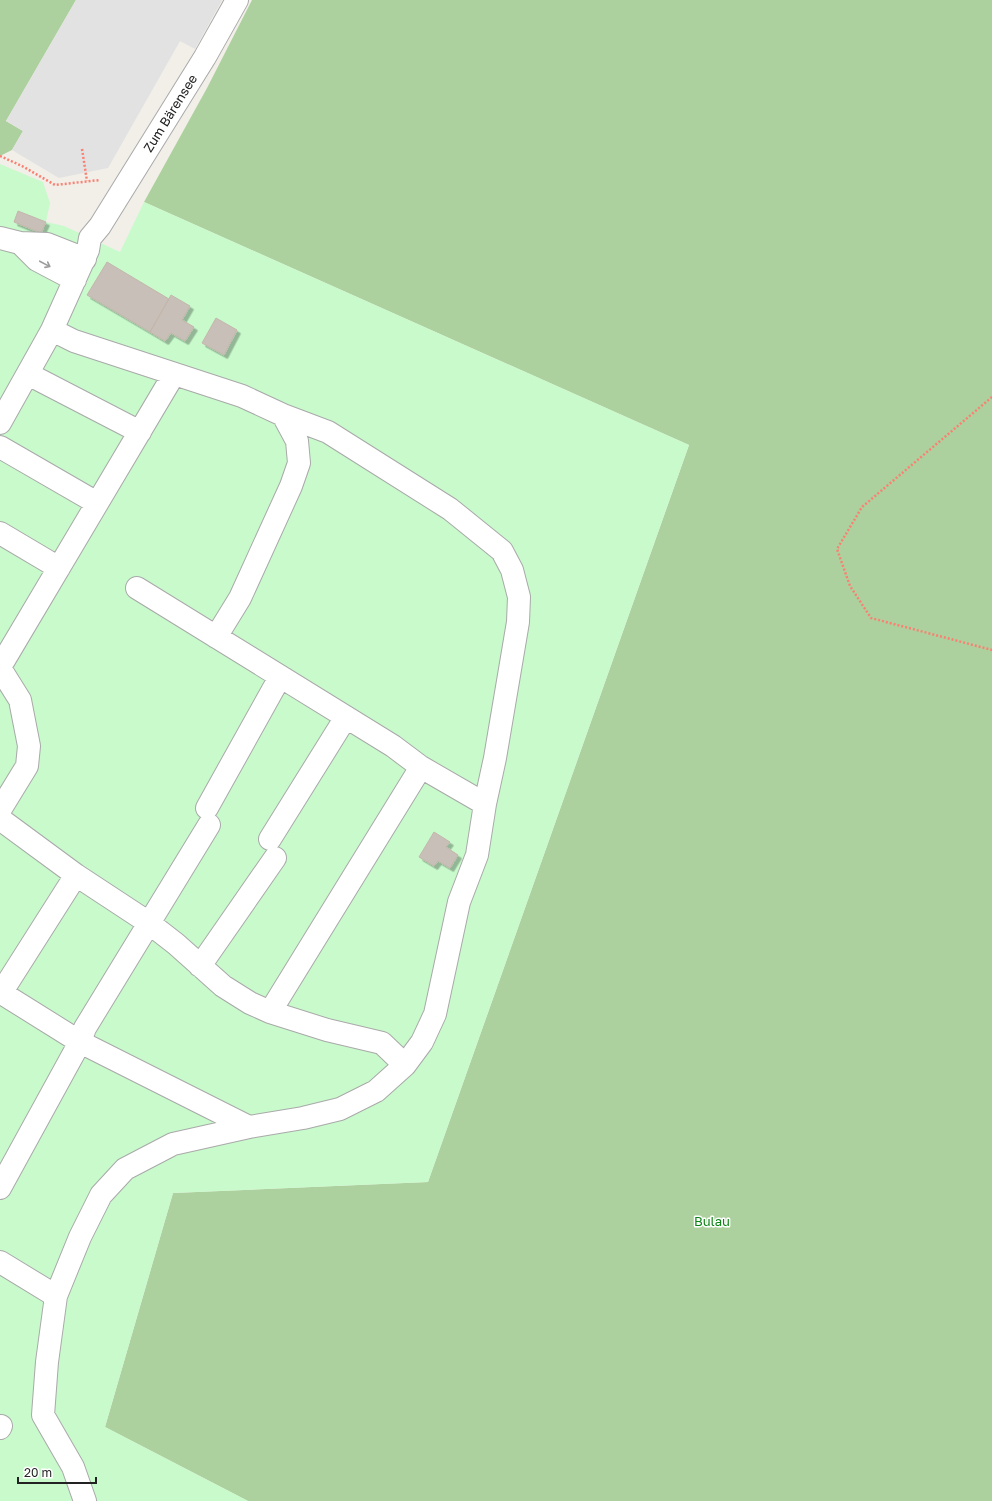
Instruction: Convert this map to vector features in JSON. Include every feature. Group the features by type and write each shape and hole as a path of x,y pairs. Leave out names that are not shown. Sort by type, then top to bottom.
{"street":[{"name":"Zum Bärensee","path":"0,423 52,330 92,243 130,177 205,57 237,0"},
{"path":"10,240 47,244 92,243"},
{"path":"10,240 37,260 75,280"},
{"path":"52,330 74,341 242,396 283,415 328,432 450,509 502,551 512,570 519,597 518,622 477,855 460,902 435,1014 422,1042 405,1066 376,1091 340,1109 172,1144 125,1169 101,1195 80,1237 56,1296 47,1362 43,1415 72,1468 85,1501"},
{"path":"28,374 140,432"},
{"path":"0,810 27,766 29,746 20,700 0,668 174,374"},
{"path":"216,636 240,598 299,463 297,440 283,415"},
{"path":"0,447 97,503"},
{"path":"0,533 59,568"},
{"path":"137,588 393,746 421,767 485,804"},
{"path":"0,1188 80,1042 85,1028 149,923 208,816 280,676"},
{"path":"200,966 272,849 346,717"},
{"path":"270,1012 421,767"},
{"path":"0,819 76,875 149,923 223,986 250,1003 270,1012 327,1030 382,1043 405,1066"},
{"path":"76,875 1,993 80,1042 249,1127"},
{"path":"0,1262 56,1296"}],"path":[{"path":"82,149 87,181"},
{"path":"0,156 22,166 55,185 130,177"},
{"path":"992,397 862,507 837,549 850,586 871,618 992,650"}],"green space":[{"path":"0,0 76,0 6,121 23,131 12,150 0,156"},
{"name":"Bulau","path":"252,0 992,0 992,1501 248,1501 105,1427 173,1193 428,1182 689,445 144,202 207,88"},
{"path":"0,164 43,182 50,203 46,222 64,226 120,252 144,202 689,445 428,1182 173,1193 105,1427 248,1501 0,1501"}],"shaded area":[{"path":"76,0 222,0 195,49 180,41 108,168 59,178 12,150 23,131 6,121"}],"building":[{"path":"18,211 46,222 41,233 14,222"},
{"path":"107,262 169,299 150,332 87,295"},
{"path":"171,295 190,306 182,320 194,327 185,341 171,333 165,341 150,332"},
{"path":"216,318 237,330 224,355 202,343"},
{"path":"434,832 450,842 446,847 458,855 450,868 438,861 434,866 419,857"}]}
